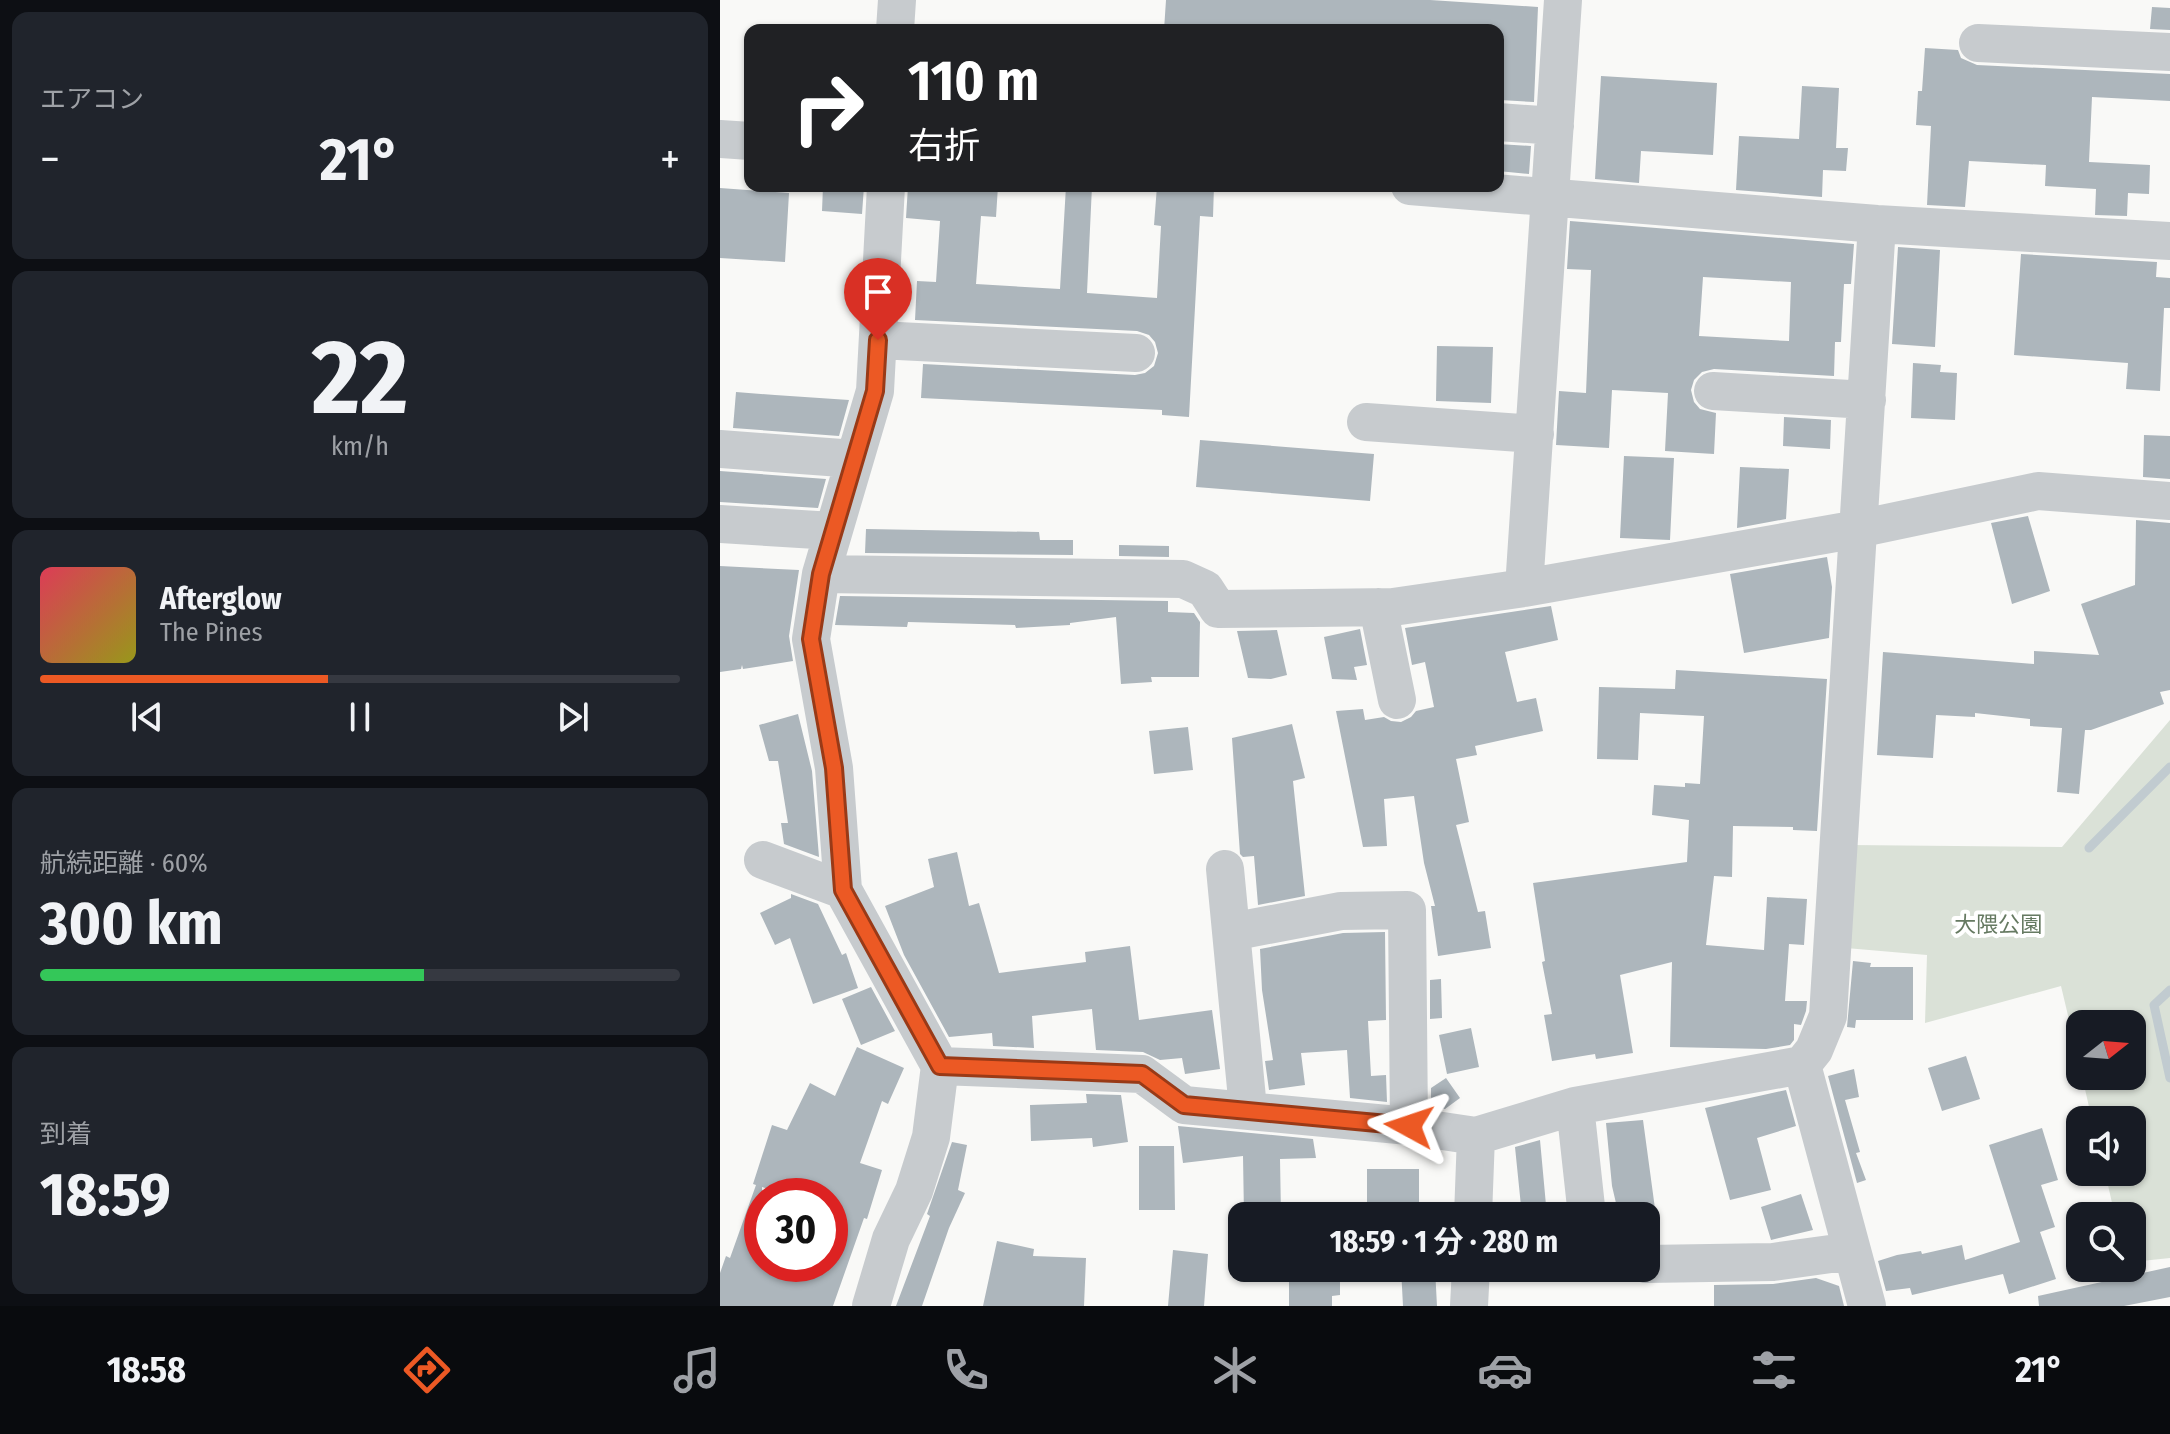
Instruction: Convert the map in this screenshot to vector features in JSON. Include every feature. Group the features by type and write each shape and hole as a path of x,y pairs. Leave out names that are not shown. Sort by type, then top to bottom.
{"street":[{"path":"895,24 897,0"},
{"path":"1524,588 1563,0"},
{"path":"1978,43 2170,52"},
{"path":"1504,122 1555,126"},
{"path":"720,139 744,141"},
{"path":"871,1306 891,1239 914,1191 931,1137 940,1066 843,890 834,768 811,639 821,574 875,391 886,192"},
{"path":"1487,192 1877,224 2170,241"},
{"path":"940,1066 1142,1074 1184,1105 1409,1126 1476,1136 1575,1106 1802,1065 1814,1050 1828,1016 1877,224"},
{"path":"878,340 1136,353"},
{"path":"1713,391 1867,400"},
{"path":"1366,422 1535,434"},
{"path":"720,449 855,459"},
{"path":"821,574 1183,579 1205,589 1218,609 1393,607 1524,588 1858,529 2038,491 2170,501"},
{"path":"720,524 833,531"},
{"path":"1378,607 1397,700"},
{"path":"763,860 843,890"},
{"path":"1225,869 1248,1109"},
{"path":"1231,932 1341,911 1407,910 1409,1126"},
{"path":"1802,1065 1867,1306"},
{"path":"1575,1106 1585,1202"},
{"path":"1474,1202 1476,1136"},
{"path":"1660,1264 1773,1262 1852,1251"},
{"path":"1469,1306 1470,1282"}],"green space":[{"name":"大隈公園","path":"2170,720 2170,1258 2146,1261 2146,1202 2112,1202 2108,1186 2146,1186 2146,1106 2089,1106 2085,1090 2146,1090 2146,1010 2067,1010 2061,986 1925,1023 1927,955 1846,948 1851,845 2062,847"}],"building":[{"path":"1166,0 1430,0 1538,7 1534,102 1504,100 1504,24 1164,24"},
{"path":"2152,7 2170,8 2170,30 2150,29"},
{"path":"1925,48 1958,50 1961,58 1977,65 2170,74 2170,101 2092,97 2089,162 2150,165 2149,194 2128,193 2127,216 2095,215 2096,189 2045,186 2046,165 1969,161 1965,207 1927,205 1931,126 1916,125"},
{"path":"1601,76 1717,83 1713,155 1641,151 1639,183 1595,179"},
{"path":"1802,86 1839,88 1836,148 1848,148 1846,171 1823,170 1822,197 1736,190 1739,136 1799,139"},
{"path":"1504,144 1531,146 1529,174 1504,172"},
{"path":"720,188 789,193 785,262 720,258"},
{"path":"823,192 864,192 862,214 822,211"},
{"path":"908,192 998,192 996,217 981,216 976,284 1060,289 1066,192 1092,192 1087,293 1157,298 1161,226 1154,225 1157,192 1214,192 1213,217 1200,216 1189,417 1162,415 1162,410 921,398 923,364 1135,375 1145,373 1154,366 1158,353 1149,335 1137,331 915,320 917,281 936,282 940,221 906,218"},
{"path":"1570,221 1854,244 1851,284 1844,284 1841,342 1835,342 1834,376 1714,369 1702,372 1694,380 1691,390 1694,402 1700,409 1716,413 1714,454 1665,451 1668,393 1612,390 1609,448 1556,445 1559,391 1586,393 1591,270 1567,269","holes":["1703,277 1791,282 1789,341 1699,336"]},
{"path":"1898,247 1940,250 1935,347 1892,344"},
{"path":"2021,254 2157,262 2156,277 2170,278 2170,308 2164,308 2160,391 2126,389 2128,363 2014,355"},
{"path":"1437,346 1493,347 1491,403 1436,401"},
{"path":"1913,363 1941,365 1940,372 1957,373 1955,420 1911,418"},
{"path":"736,392 849,400 839,436 733,428"},
{"path":"1784,417 1831,420 1830,449 1783,446"},
{"path":"2144,435 2170,436 2170,479 2143,477"},
{"path":"1200,440 1374,454 1370,501 1196,487"},
{"path":"1624,456 1674,458 1670,540 1620,538"},
{"path":"1740,467 1789,469 1786,519 1737,528"},
{"path":"720,471 826,479 818,508 720,502"},
{"path":"2028,516 2050,591 2012,604 1991,523"},
{"path":"2136,520 2170,523 2170,690 2160,692 2164,704 2085,730 2079,794 2057,792 2062,728 2030,726 2030,719 1975,713 1975,717 1936,715 1933,758 1877,755 1883,652 2034,664 2034,651 2099,655 2081,604 2135,585"},
{"path":"866,529 1039,532 1040,540 1073,540 1073,555 865,553"},
{"path":"1119,545 1169,546 1169,557 1119,556"},
{"path":"1827,557 1832,587 1829,638 1744,653 1730,574"},
{"path":"720,566 799,570 789,636 793,661 743,669 742,665 741,669 720,672"},
{"path":"840,596 1168,601 1168,612 1194,613 1200,622 1199,677 1151,677 1152,682 1121,684 1116,617 1070,625 1016,628 1015,625 908,622 907,627 835,625"},
{"path":"1551,606 1558,640 1505,652 1517,702 1536,698 1543,731 1475,746 1477,755 1456,759 1469,822 1456,825 1478,912 1485,911 1491,948 1438,956 1431,906 1435,906 1424,863 1414,796 1384,799 1387,846 1363,847 1336,711 1363,709 1365,720 1384,717 1401,722 1416,711 1434,707 1425,662 1412,665 1405,628"},
{"path":"1360,629 1367,665 1354,667 1357,680 1332,679 1324,637"},
{"path":"1277,630 1287,675 1271,679 1248,678 1237,631"},
{"path":"1676,670 1827,679 1817,831 1793,830 1793,827 1733,826 1732,877 1714,876 1706,945 1764,950 1767,897 1807,899 1804,945 1789,944 1785,1001 1807,1001 1806,1011 1801,1025 1794,1024 1794,1040 1790,1045 1766,1049 1670,1047 1672,962 1620,975 1633,1053 1596,1059 1595,1054 1552,1061 1544,1015 1552,1014 1542,962 1545,961 1533,883 1687,862 1689,820 1652,815 1654,785 1685,787 1685,783 1700,784 1704,716 1640,713 1638,760 1597,759 1599,687 1675,689"},
{"path":"798,714 812,771 819,857 784,844 781,823 788,823 778,761 769,761 759,725"},
{"path":"1292,724 1305,778 1293,781 1305,896 1258,905 1254,856 1243,857 1240,854 1232,738"},
{"path":"1188,727 1193,770 1154,774 1149,731"},
{"path":"957,852 969,906 979,903 999,973 1086,962 1085,952 1130,946 1139,1020 1212,1010 1220,1069 1185,1074 1182,1058 1160,1060 1143,1052 1096,1050 1092,1009 1032,1016 1034,1048 993,1046 992,1033 949,1037 904,955 885,906 934,887 928,859"},
{"path":"791,894 818,904 842,955 846,953 858,988 813,1004 790,938 775,945 760,913 791,898"},
{"path":"1385,932 1386,1020 1368,1021 1371,1076 1386,1075 1387,1102 1350,1098 1347,1050 1301,1053 1305,1085 1269,1090 1265,1061 1273,1060 1262,990 1260,949 1343,933"},
{"path":"1853,961 1871,963 1870,967 1913,967 1913,1020 1856,1020 1855,1028 1847,1027"},
{"path":"1441,979 1442,1018 1430,1019 1430,980"},
{"path":"871,987 895,1031 861,1045 842,999"},
{"path":"1471,1028 1479,1067 1447,1074 1439,1035"},
{"path":"857,1047 904,1068 888,1104 882,1101 860,1163 882,1170 867,1219 864,1218 848,1263 848,1178 755,1178 772,1125 787,1130 810,1083 835,1096"},
{"path":"1966,1056 1980,1099 1942,1111 1928,1068"},
{"path":"1854,1069 1859,1097 1845,1100 1860,1152 1856,1153 1866,1180 1857,1183 1828,1076"},
{"path":"1446,1078 1460,1098 1445,1109 1431,1107 1431,1088"},
{"path":"1786,1090 1796,1126 1757,1138 1771,1190 1730,1200 1705,1108"},
{"path":"1086,1094 1121,1095 1128,1142 1093,1147 1092,1138 1031,1141 1030,1105 1087,1103"},
{"path":"1643,1120 1654,1202 1616,1202 1606,1123"},
{"path":"1178,1126 1313,1139 1316,1158 1280,1159 1281,1202 1244,1202 1243,1156 1183,1163"},
{"path":"2042,1128 2058,1180 2041,1185 2055,1227 2040,1232 2056,1279 2009,1294 2003,1274 1912,1295 1910,1288 1886,1291 1878,1261 1962,1245 1965,1260 2020,1242 1989,1145"},
{"path":"1540,1140 1546,1202 1521,1202 1515,1147"},
{"path":"952,1142 967,1145 958,1190 965,1193 949,1228 922,1306 896,1306 930,1216 927,1214"},
{"path":"1139,1146 1174,1146 1175,1210 1139,1210"},
{"path":"1367,1169 1419,1169 1419,1202 1367,1202"},
{"path":"1801,1194 1813,1230 1771,1240 1761,1207"},
{"path":"744,1219 744,1282 841,1282 833,1306 720,1306 720,1273 726,1256 730,1258"},
{"path":"997,1241 1034,1249 1033,1256 1086,1258 1084,1306 983,1306"},
{"path":"1173,1250 1208,1254 1204,1306 1168,1306"},
{"path":"2170,1267 2170,1297 2124,1306 2039,1306 2038,1296 2102,1282 2146,1282 2146,1272"},
{"path":"1816,1278 1839,1286 1844,1306 1714,1306 1714,1285 1773,1284"},
{"path":"1289,1282 1340,1282 1340,1295 1332,1296 1332,1306 1289,1306"},
{"path":"1402,1282 1436,1282 1437,1306 1403,1306"}],"waterway":[{"path":"2089,848 2170,767"},
{"path":"2170,990 2154,1005 2170,1078"}],"route":[{"path":"878,340 875,391 821,574 811,639 834,768 843,890 940,1066 1142,1074 1184,1105 1409,1126"}]}
